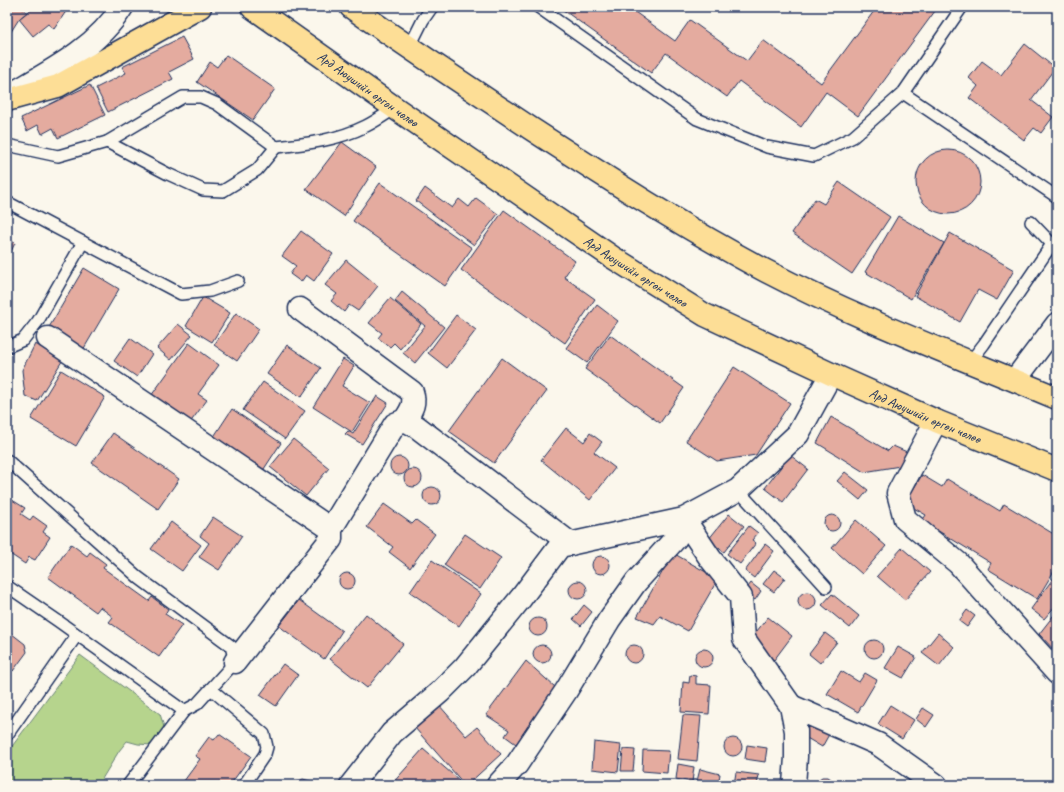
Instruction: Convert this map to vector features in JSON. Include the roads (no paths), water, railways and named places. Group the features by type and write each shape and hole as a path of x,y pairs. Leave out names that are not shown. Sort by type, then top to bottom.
{"main road":[{"path":"7,100 58,86 200,7"},
{"name":"Ард Аюушийн өргөн чөлөө","path":"252,7 612,257 705,315 936,421 1057,470"},
{"path":"351,7 409,48 598,172 680,223 767,271 840,306 1057,398"}],"street":[{"path":"7,97 78,54 102,33 122,7"},
{"path":"235,662 331,540 331,528 395,424 405,420 413,406 414,399 412,392 300,308"},
{"path":"1015,380 1057,324"},
{"path":"48,338 331,528"},
{"path":"351,785 392,733 440,692 465,667 521,598 560,546 684,519 738,490 798,434 831,374"},
{"path":"405,420 417,427 571,544"},
{"path":"936,421 898,493 906,519 958,563 1057,673"},
{"path":"684,519 710,558 741,597 744,639 791,706 796,731 794,785"},
{"path":"498,785 516,764 566,691 609,620 636,582 676,538 684,519"},
{"path":"791,706 878,744 936,785"}],"lane":[{"path":"409,48 423,20 432,7"},
{"path":"538,7 696,119 768,148 814,156 853,137 903,93 962,7"},
{"path":"903,93 1057,197"},
{"path":"7,145 58,156 107,142 183,97 201,97 216,104 276,148"},
{"path":"107,142 168,174 203,190 223,191 257,170 276,148 338,137 367,126 396,108"},
{"path":"7,202 181,294 210,291 238,281"},
{"path":"970,362 984,344 1052,244 1031,222"},
{"path":"7,347 23,340 38,321 83,242"},
{"path":"7,460 139,578 231,646 235,662 197,704 184,711 128,785"},
{"path":"738,490 826,587"},
{"path":"7,586 184,711"},
{"path":"7,735 77,635"},
{"path":"211,689 264,734 266,747 265,754 244,785"}]}
